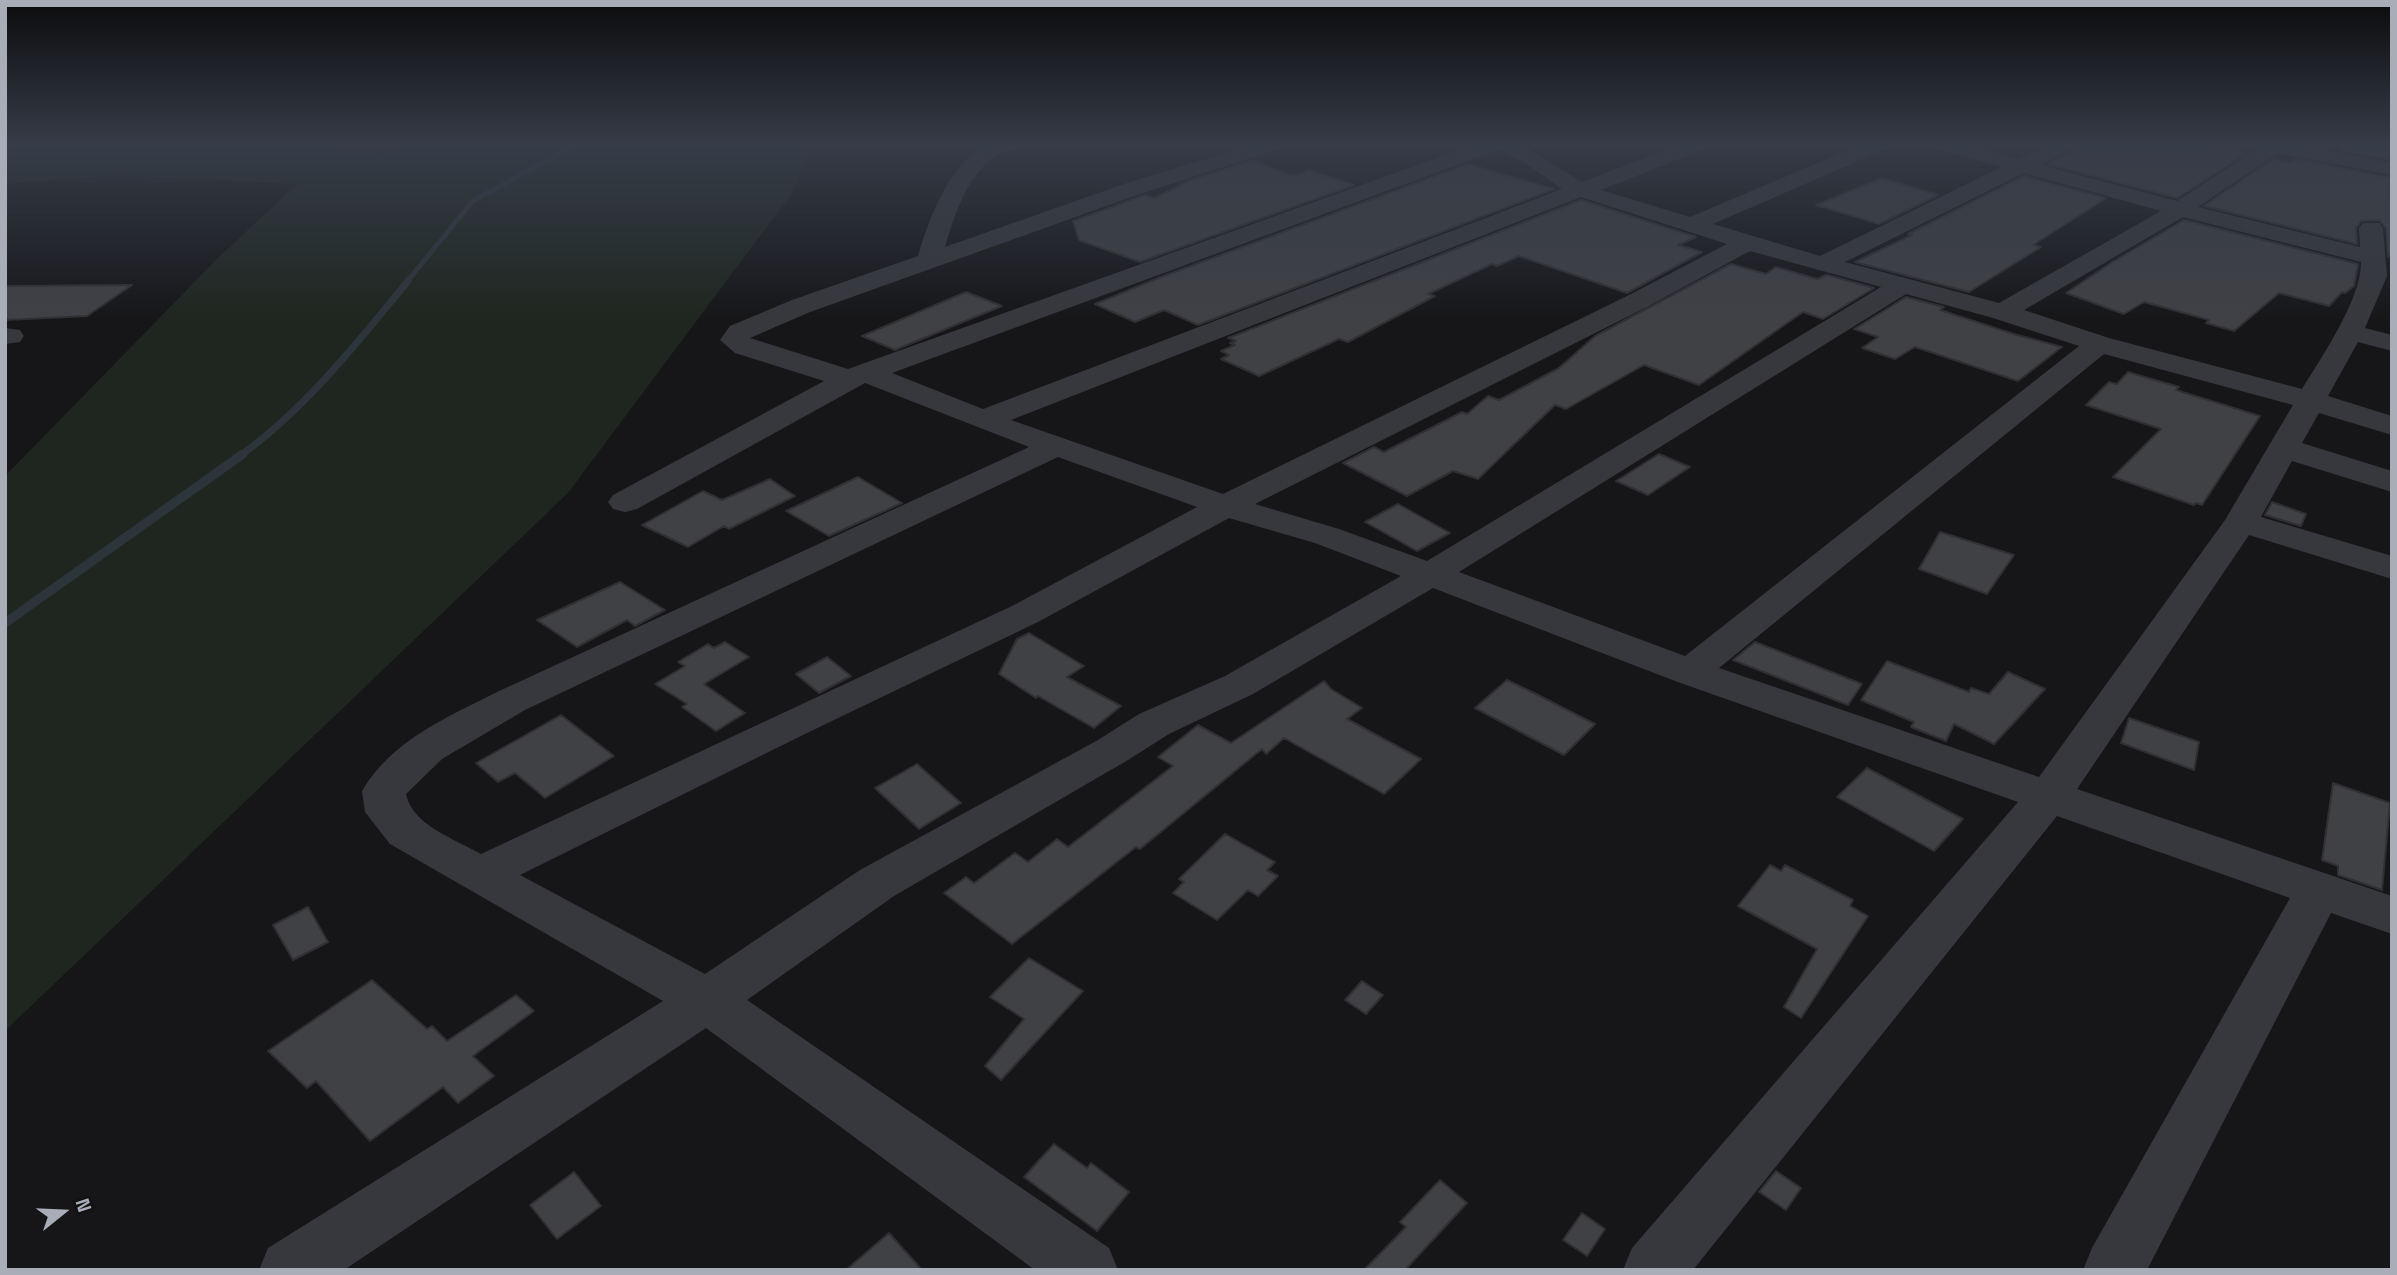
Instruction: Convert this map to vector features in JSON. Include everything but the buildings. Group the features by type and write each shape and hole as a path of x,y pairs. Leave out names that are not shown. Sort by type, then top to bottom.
{"street":[{"path":"929,262 948,204"},
{"path":"1092,204 801,306 740,332 734,340 745,346 858,376 1225,506 1327,536 1689,672 2392,915"},
{"path":"625,502 858,376 1332,204"},
{"path":"984,419 1545,204"},
{"path":"1622,204 1747,243 1900,287 2002,312 2099,344 2312,401 2392,426"},
{"path":"1690,225 1741,204"},
{"path":"1824,263 1945,204"},
{"path":"1654,1270 2049,796 2241,522 2350,332 2374,276 2373,243 2158,204"},
{"path":"2002,312 2187,204"},
{"path":"479,876 794,722 1025,614 1225,506 1625,307 1747,243"},
{"path":"290,1270 707,1000 877,883 1113,750 1154,724 1239,685 1354,621 1900,287"},
{"path":"2350,332 2392,343"},
{"path":"1689,672 2099,344"},
{"path":"1057,446 511,701 443,736 404,766 384,791 387,812 406,832 479,876 707,1000 1087,1270"},
{"path":"2284,448 2392,482"},
{"path":"2241,522 2392,568"},
{"path":"2114,1270 2319,890"}],"shaded area":[{"path":"276,204 784,204 568,493 5,1031 5,476 220,256"}],"waterway":[{"path":"406,283 471,204"},
{"path":"241,455 309,396 408,281"},
{"path":"5,623 243,454"}]}
